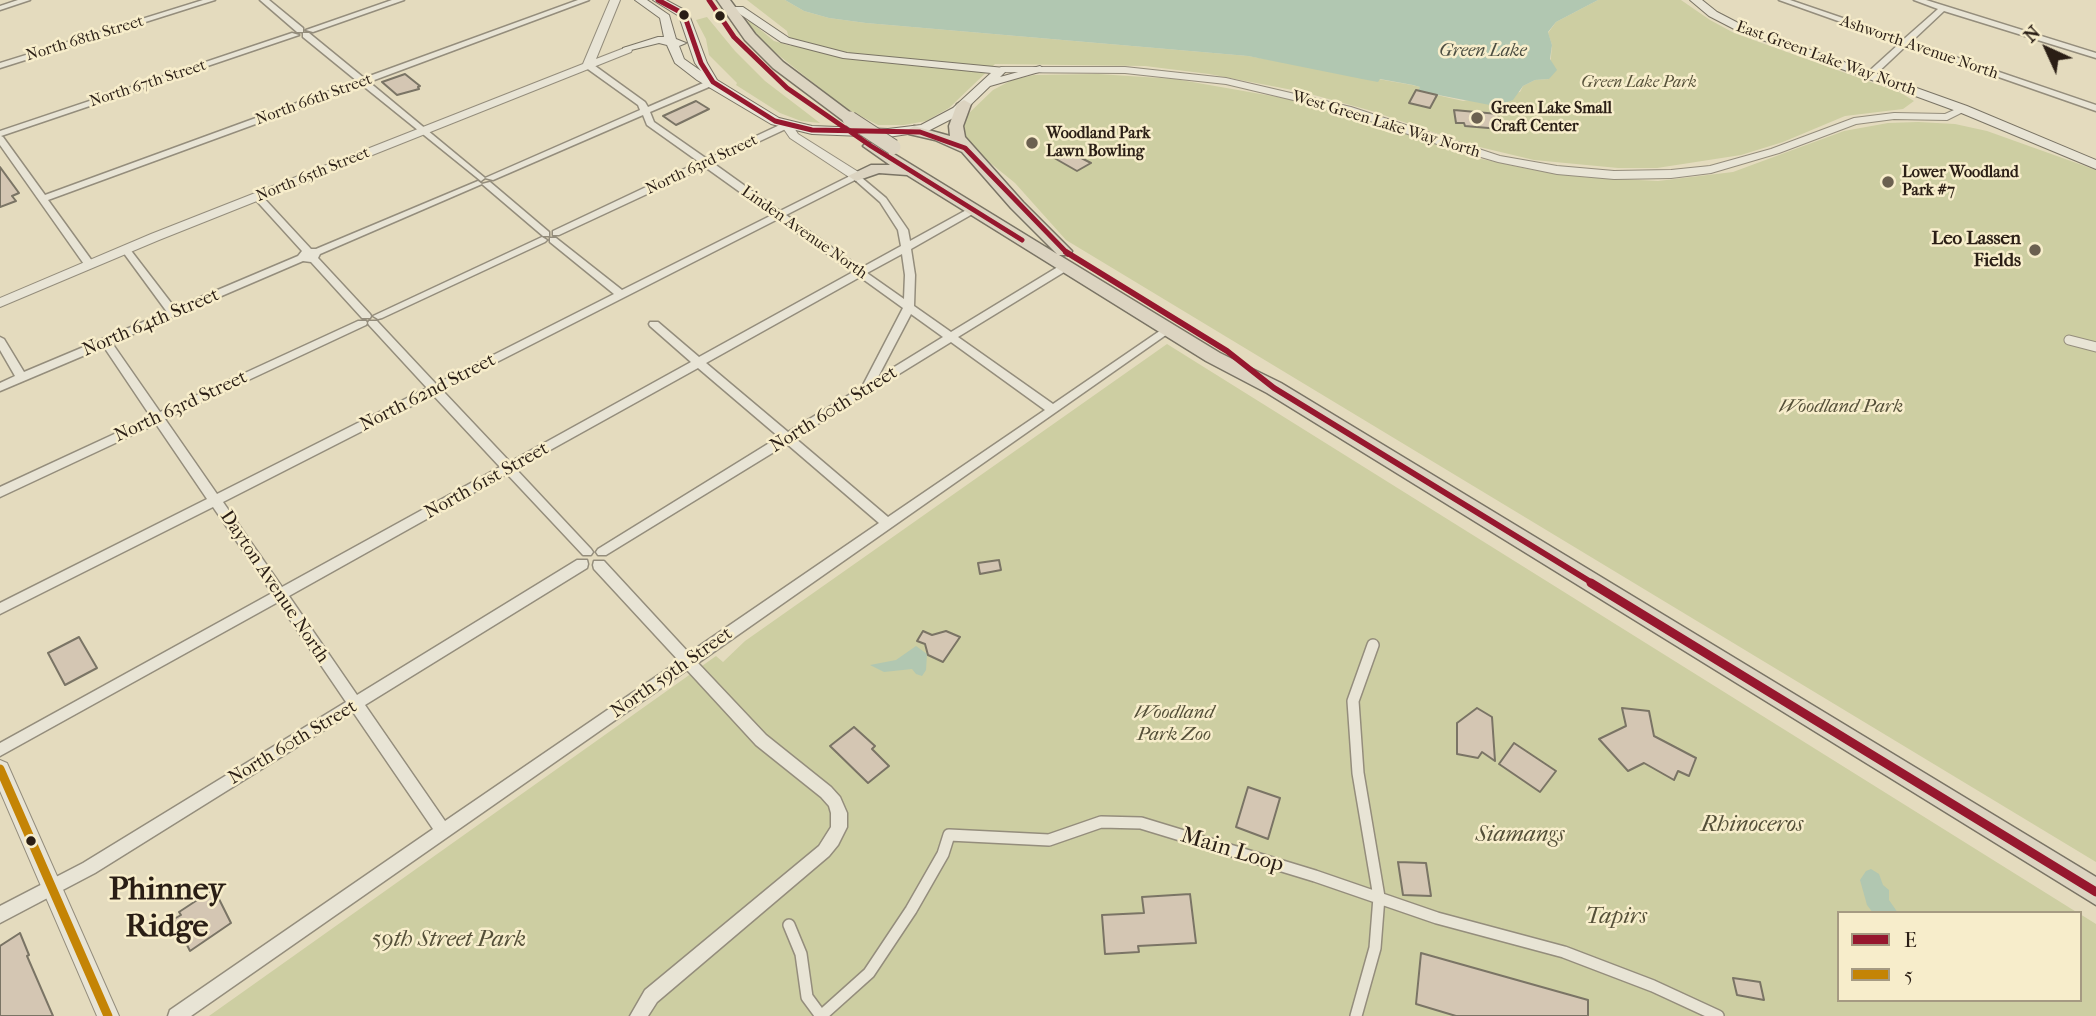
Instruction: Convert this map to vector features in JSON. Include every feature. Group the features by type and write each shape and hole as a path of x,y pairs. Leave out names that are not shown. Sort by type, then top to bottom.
{"highway":[{"path":"709,0 721,20 749,54 787,88 832,120 973,210 1227,351 1274,388"},
{"path":"725,5 750,37 778,65 850,119 1065,259 1168,330 1274,388 2096,892"},
{"path":"964,104 956,130 965,148 1065,259"},
{"path":"914,131 940,137 965,148"},
{"path":"856,176 877,168 914,173"}],"main road":[{"path":"640,0 662,14 668,22 671,41 680,61"},
{"path":"658,0 684,14 701,62 713,82"},
{"name":"East Green Lake Way North","path":"1695,0 1713,14 1742,29 1963,109 2096,163"},
{"name":"West Green Lake Way North","path":"725,5 739,9 785,40 847,56 966,69 1001,70"},
{"path":"662,14 675,7"},
{"path":"627,50 650,42 671,41 684,45 701,62"},
{"path":"627,50 654,43 667,43 680,61 701,77 775,121 824,131 914,131 944,120 1001,70"},
{"path":"981,87 1010,76 1040,70"}],"street":[{"path":"0,8 26,0"},
{"name":"North 68th Street","path":"0,66 211,0"},
{"path":"264,0 621,295"},
{"name":"North 67th Street","path":"0,134 400,0"},
{"name":"North 66th Street","path":"43,199 585,0"},
{"path":"588,65 615,0"},
{"name":"Ashworth Avenue North","path":"1783,0 2096,108"},
{"path":"1918,0 2096,56"},
{"path":"1870,75 1943,8"},
{"name":"North 65th Street","path":"0,303 627,50"},
{"name":"Linden Avenue North","path":"588,65 642,104 650,123 1053,410"},
{"name":"West Green Lake Way North","path":"1001,70 1125,70 1226,81 1347,109 1490,157 1557,170 1614,175 1657,175 1711,169 1775,151 1854,121 1894,116 1947,117 1963,109"},
{"name":"North 64th Street","path":"0,387 713,82"},
{"path":"787,125 794,136 873,188 893,212 903,230 910,275 909,307 866,390"},
{"name":"North 63rd Street","path":"0,492 787,125"},
{"path":"0,139 90,265"},
{"name":"North 62nd Street","path":"0,609 856,176"},
{"path":"258,197 510,468 584,558 597,550 600,559 688,662 761,740 835,802 839,813 839,827 824,851 651,996 638,1016"},
{"name":"North 61st Street","path":"0,750 282,596 973,210"},
{"path":"126,250 173,313"},
{"name":"North 60th Street","path":"600,559 951,337 1065,259"},
{"path":"654,324 888,524"},
{"name":"North 59th Street","path":"176,1016 1168,330"},
{"path":"2069,340 2096,347"},
{"path":"0,341 22,378"},
{"name":"Dayton Avenue North","path":"106,342 282,596 354,706 443,831"},
{"name":"North 60th Street","path":"0,915 89,868 354,706 584,558"},
{"path":"1356,1016 1374,948 1379,897 1358,773 1353,701 1373,645"},
{"path":"0,769 108,1016"},
{"name":"Main Loop","path":"821,1016 869,973 911,909 943,853 949,835 1049,840 1101,822 1141,823 1379,897 1437,918 1576,956 1653,986 1718,1016"},
{"path":"789,925 801,954 807,997 821,1016"}],"green space":[{"name":"Green Lake Park","path":"747,0 785,0 804,11 829,18 866,23 1248,56 1412,85 1420,87 1419,91 1463,101 1520,92 1523,86 1535,80 1549,79 1552,45 1548,33 1556,22 1598,0 1681,0 1734,33 1901,93 1914,101 1903,109 1845,116 1783,142 1741,155 1657,168 1618,168 1534,160 1467,144 1372,111 1303,92 1209,74 1145,66 995,64 949,108 926,121 904,125 878,125 845,108 767,46 745,22 750,21 774,41 791,46 787,31"},
{"path":"707,17 765,81 820,123 801,121 780,113 736,85 709,55 706,39 696,20"},
{"name":"Woodland Park","path":"1098,74 1175,79 1295,100 1359,117 1468,156 1583,177 1658,181 1733,172 1844,131 1888,123 1918,122 1955,124 1987,131 2096,170 2096,862 1066,240 1015,183 978,153 965,137 964,126 968,114 993,90 1012,80 1034,75"},
{"name":"Woodland Park Zoo","path":"1167,344 2075,911 1837,911 1837,1002 2082,1002 2082,915 2096,924 2096,1016 209,1016 716,656 723,662 745,641"}],"water":[{"name":"Green Lake","path":"785,0 1598,0 1556,22 1548,32 1552,45 1550,59 1557,70 1549,79 1535,80 1523,86 1513,100 1495,106 1418,91 1420,87 1413,85 1380,79 1378,82 1248,56 866,23 829,18 804,11"},
{"path":"916,646 927,654 926,670 922,676 912,669 884,672 870,665 896,660"},
{"path":"1871,869 1879,874 1883,885 1889,890 1889,900 1897,911 1872,911 1867,905 1860,880 1866,871"}],"building":[{"path":"405,74 420,86 419,89 397,95 382,82"},
{"name":"Green Lake Small Craft Center","path":"1416,90 1437,95 1430,108 1409,103"},
{"path":"696,101 709,109 676,125 663,116"},
{"name":"Green Lake Small Craft Center","path":"1454,110 1498,114 1500,129 1456,123"},
{"path":"1062,148 1091,163 1077,171 1049,155"},
{"path":"0,167 19,193 12,196 16,201 0,207"},
{"path":"999,560 1001,570 980,574 978,563"},
{"path":"923,631 932,635 946,631 960,637 943,662 928,655 925,644 917,641"},
{"path":"79,637 97,668 65,685 48,653"},
{"path":"1477,708 1492,717 1495,761 1482,752 1478,758 1457,754 1457,723"},
{"path":"1622,708 1649,711 1654,736 1696,758 1689,776 1678,771 1674,780 1644,763 1628,771 1599,739 1626,726"},
{"path":"854,727 875,746 872,749 889,766 868,783 830,746"},
{"path":"1514,743 1556,771 1540,792 1499,764"},
{"path":"1248,787 1280,798 1268,839 1236,827"},
{"path":"1398,862 1426,863 1431,896 1403,895"},
{"path":"214,889 231,923 190,951 174,919 181,915 179,912"},
{"path":"1190,894 1196,943 1138,946 1139,952 1105,954 1102,915 1144,913 1142,897"},
{"path":"20,933 53,1016 0,1016 0,946"},
{"path":"1421,953 1588,1000 1588,1016 1456,1016 1416,1004"},
{"path":"1733,978 1760,982 1764,1000 1737,995"}],"transit line":[{"name":"E","path":"658,0 684,14 701,63 713,82 775,121 812,130 920,132 965,148 1064,251 1227,351 1274,388 2096,892"},
{"name":"E","path":"709,0 734,37 787,88 871,146 1022,240"},
{"name":"5","path":"0,769 108,1016"}],"place":[{"name":"Green Lake Small Craft Center","path":"1477,118"},
{"name":"Woodland Park Lawn Bowling","path":"1032,143"},
{"name":"Lower Woodland Park #7","path":"1888,182"},
{"name":"Leo Lassen Fields","path":"2035,250"}],"district":[{"name":"Phinney Ridge","path":"167,910"}],"park label":[{"name":"Rhinoceros","path":"1752,825"},
{"name":"Siamangs","path":"1520,835"},
{"name":"Tapirs","path":"1616,917"},
{"name":"59th Street Park","path":"449,940"}]}
